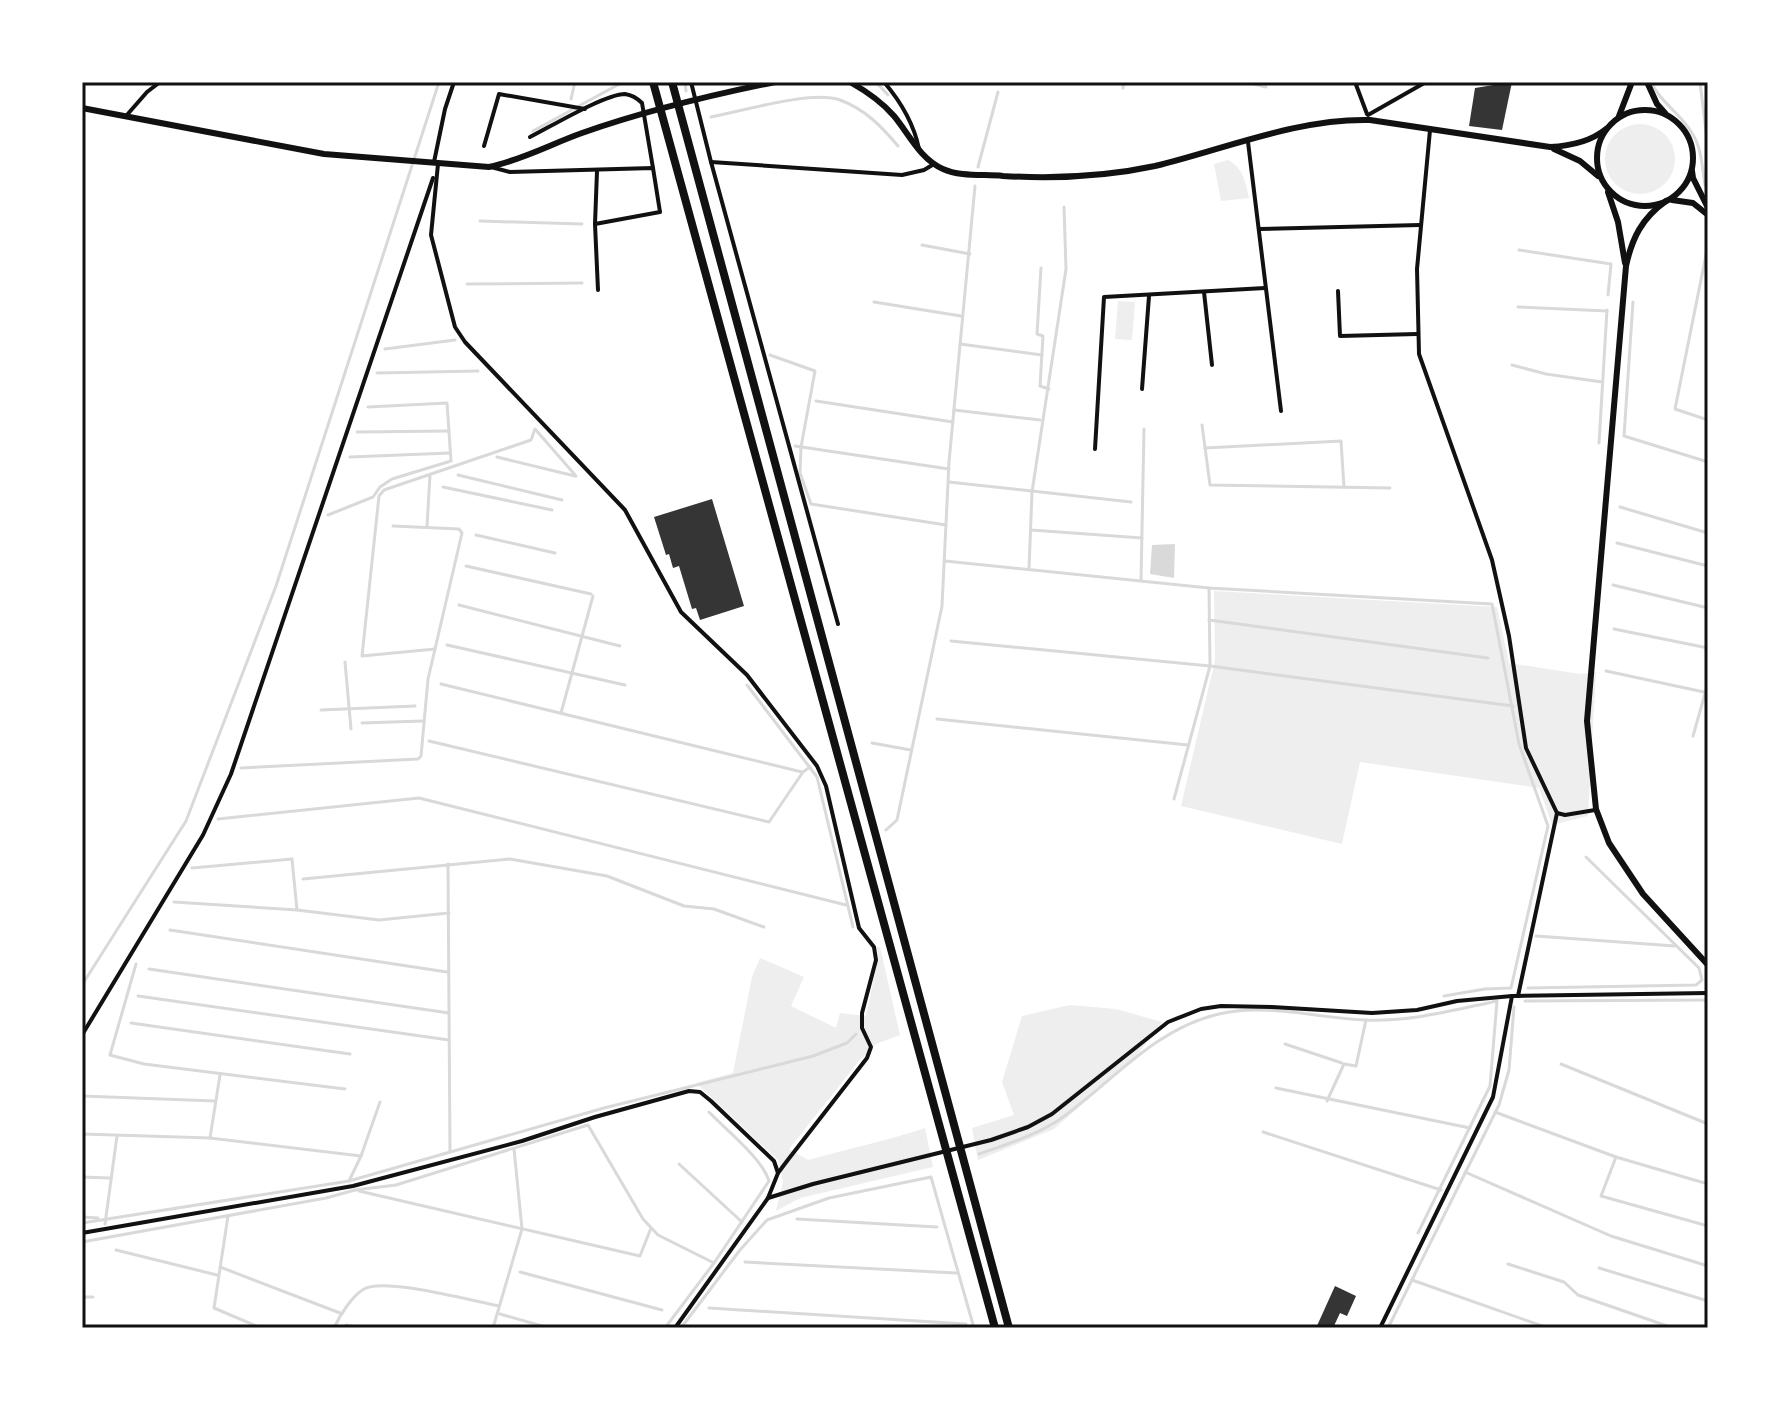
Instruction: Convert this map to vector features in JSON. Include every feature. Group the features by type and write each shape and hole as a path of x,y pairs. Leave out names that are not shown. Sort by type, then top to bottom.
{"highway":[{"path":"653,82 995,1328"},
{"path":"672,82 1009,1328"}],"main road":[{"path":"82,108 324,154 489,167 510,162 584,132 710,96 775,82"},
{"path":"850,82 893,114 920,151 934,164 953,172 1047,178 1084,178 1158,165 1332,122 1369,118 1550,147 1581,143 1606,129 1618,117 1632,82"},
{"path":"1647,82 1657,104 1682,127 1690,140 1693,178 1708,208"},
{"path":"1618,117 1642,109 1667,115"},
{"path":"1606,129 1596,153 1603,183 1618,222 1626,266"},
{"path":"1550,147 1580,161 1618,198 1631,205 1646,207 1667,201 1693,203 1708,215"},
{"path":"1692,169 1685,184 1646,218 1638,229 1626,266 1587,721 1596,809 1609,843 1643,894 1708,965"}],"street":[{"path":"126,116 160,82"},
{"path":"82,1035 203,835 231,774 435,164 445,109 454,82"},
{"path":"691,82 838,624"},
{"path":"884,82 899,100 920,151"},
{"path":"1355,82 1369,118 1426,82"},
{"path":"484,146 499,94 585,109"},
{"path":"530,137 622,94 637,98 642,103 660,212 595,224"},
{"path":"1380,1328 1493,1097 1557,813 1526,748 1509,636 1492,560 1419,354 1417,269 1430,130"},
{"path":"1248,142 1281,411"},
{"path":"711,162 902,175 924,170 934,164"},
{"path":"435,164 431,235 455,327 465,342 625,510 681,612 747,675 817,766 826,786 859,928 874,947 876,960 862,1013 862,1028 871,1047 867,1058 778,1173 768,1198 675,1328"},
{"path":"489,167 510,172 653,168"},
{"path":"597,171 595,224 598,290"},
{"path":"1258,229 1420,225"},
{"path":"1095,449 1104,297 1265,288"},
{"path":"1338,291 1340,336 1417,334"},
{"path":"1204,292 1212,365"},
{"path":"1142,389 1149,295"},
{"path":"1557,813 1565,815 1596,809"},
{"path":"768,1198 991,1140 1028,1127 1052,1114 1168,1022 1201,1009 1221,1006 1272,1007 1372,1013 1515,996 1708,993"},
{"path":"82,1233 353,1186 522,1141 689,1091 700,1092 711,1101 774,1161 778,1173"}],"shaded area":[{"path":"1640,124 1665,134 1675,159 1665,184 1640,194 1615,184 1605,159 1615,134"},
{"path":"1228,160 1241,171 1249,198 1221,201 1214,164"},
{"path":"1118,301 1135,302 1132,340 1115,339"},
{"path":"1175,544 1174,578 1150,574 1152,545"},
{"path":"1214,591 1497,607 1509,663 1580,674 1596,672 1588,816 1552,825 1539,788 1360,762 1342,844 1181,806 1215,660"},
{"path":"877,947 880,947 900,1035 876,1044 859,1061 789,1149 808,1160 925,1128 933,1167 800,1198 776,1211 783,1182 779,1161 696,1083 733,1073 752,977 760,958 804,977 791,1006 836,1028 840,1013 866,1016 878,959"},
{"path":"1070,1005 1116,1009 1162,1022 1135,1058 1054,1129 978,1160 972,1128 1014,1115 1002,1082 1022,1016"}],"building":[{"path":"1512,82 1502,130 1469,126 1475,88"},
{"path":"712,499 744,606 700,620 696,608 692,609 679,566 673,568 669,554 666,555 654,517"},
{"path":"1335,1286 1356,1296 1347,1316 1340,1313 1333,1328 1316,1328"}],"waterway":[{"path":"82,985 186,821 276,586 439,82"},
{"path":"571,99 575,82"},
{"path":"533,131 623,82"},
{"path":"685,82 686,91"},
{"path":"876,82 888,95"},
{"path":"1123,88 1124,82"},
{"path":"1246,82 1266,87"},
{"path":"1651,82 1695,139 1705,185"},
{"path":"1700,82 1708,148"},
{"path":"978,167 998,92"},
{"path":"711,117 795,99 828,98 840,100 865,114 898,146"},
{"path":"886,830 897,820 942,606 949,462 975,186"},
{"path":"1029,569 1032,492 1066,269 1064,207"},
{"path":"480,221 582,224"},
{"path":"922,245 970,254"},
{"path":"1708,245 1675,409 1708,420"},
{"path":"1519,250 1611,264 1608,295"},
{"path":"1041,268 1037,334 1043,336 1040,386 1049,389"},
{"path":"467,284 582,283"},
{"path":"874,302 961,316"},
{"path":"1633,302 1624,436 1708,462"},
{"path":"1518,307 1607,311"},
{"path":"1599,443 1607,310"},
{"path":"385,349 455,340"},
{"path":"960,344 1042,355"},
{"path":"770,355 815,371 801,447 800,473 811,504 946,525"},
{"path":"1512,365 1546,374 1602,382"},
{"path":"377,373 478,371"},
{"path":"816,401 953,422"},
{"path":"328,515 373,497 380,487 392,479 451,461 447,403 368,407"},
{"path":"954,410 1040,420"},
{"path":"1202,425 1210,485 1390,488"},
{"path":"435,649 362,656 379,496 384,490 531,440 535,429 576,476"},
{"path":"1141,581 1144,429"},
{"path":"357,432 449,431"},
{"path":"1205,448 1341,441 1344,487"},
{"path":"795,446 949,469"},
{"path":"350,457 450,453"},
{"path":"497,457 575,476"},
{"path":"427,526 430,475"},
{"path":"458,475 562,500"},
{"path":"949,482 1131,502"},
{"path":"443,487 552,510"},
{"path":"1620,507 1708,533"},
{"path":"241,768 418,759 421,756 428,679 462,533 459,529 393,526"},
{"path":"1031,530 1142,538"},
{"path":"476,535 555,553"},
{"path":"1617,543 1708,566"},
{"path":"945,561 1209,588 1492,604 1519,744 1548,826 1511,988 1444,996"},
{"path":"466,566 591,594"},
{"path":"1613,585 1708,608"},
{"path":"1174,799 1210,666 1209,588"},
{"path":"561,713 593,596"},
{"path":"459,605 620,646"},
{"path":"1209,620 1488,658"},
{"path":"1614,629 1708,648"},
{"path":"951,641 1210,666 1513,706"},
{"path":"447,645 625,685"},
{"path":"345,662 351,729"},
{"path":"1606,671 1704,692"},
{"path":"1693,736 1708,683"},
{"path":"441,684 802,772"},
{"path":"747,685 817,777 853,927"},
{"path":"321,710 415,706"},
{"path":"937,719 1188,745"},
{"path":"362,723 422,721"},
{"path":"429,741 769,822 803,772 810,767"},
{"path":"872,743 911,750"},
{"path":"218,819 419,798 846,905"},
{"path":"1528,988 1696,985 1702,980 1699,968 1586,857"},
{"path":"192,868 292,859 297,910"},
{"path":"303,879 510,859 607,876 684,906 714,909 764,927"},
{"path":"448,864 450,1152"},
{"path":"174,902 297,910 379,920 449,913"},
{"path":"170,930 447,972"},
{"path":"1536,936 1675,946"},
{"path":"136,964 110,1055 144,1064 345,1089"},
{"path":"149,969 449,1013"},
{"path":"138,996 449,1040"},
{"path":"1525,1001 1708,1000"},
{"path":"979,1154 1043,1129 1081,1103 1155,1043 1196,1021 1219,1014 1255,1010 1382,1020 1432,1015 1497,1001 1490,1086 1418,1233"},
{"path":"1388,1328 1499,1105 1509,1070 1514,1007"},
{"path":"1327,1101 1344,1064 1356,1066 1366,1020"},
{"path":"131,1023 350,1054"},
{"path":"82,1223 349,1181 604,1108 813,1056 847,1043 856,1034"},
{"path":"1285,1044 1342,1063"},
{"path":"1561,1064 1708,1124"},
{"path":"210,1138 220,1075"},
{"path":"1276,1088 1470,1128"},
{"path":"82,1096 215,1101"},
{"path":"349,1181 380,1102"},
{"path":"665,1328 714,1263 769,1181 759,1163 709,1112"},
{"path":"1495,1112 1616,1157 1708,1184"},
{"path":"82,1242 326,1198 355,1190 396,1185 588,1125 643,1219 658,1235 714,1263"},
{"path":"1263,1132 1441,1190"},
{"path":"82,1134 210,1138 361,1156"},
{"path":"105,1224 117,1136"},
{"path":"493,1328 522,1229 514,1149"},
{"path":"1616,1157 1601,1196 1708,1226"},
{"path":"679,1164 742,1222"},
{"path":"1465,1172 1611,1236 1708,1266"},
{"path":"82,1177 110,1178"},
{"path":"681,1328 740,1250 767,1220 829,1198 931,1177 974,1328"},
{"path":"359,1191 640,1256 651,1228"},
{"path":"228,1216 214,1308 261,1328"},
{"path":"82,1217 98,1218"},
{"path":"797,1219 937,1227"},
{"path":"116,1250 217,1275"},
{"path":"745,1262 956,1273"},
{"path":"1508,1264 1564,1282 1578,1295 1673,1328"},
{"path":"220,1267 340,1313"},
{"path":"1599,1268 1708,1301"},
{"path":"520,1272 662,1310"},
{"path":"1412,1280 1548,1328"},
{"path":"334,1328 355,1296 374,1286 409,1288 499,1306"},
{"path":"82,1297 93,1297"},
{"path":"709,1308 966,1324"},
{"path":"500,1314 549,1328"},
{"path":"346,1325 362,1328"}]}
